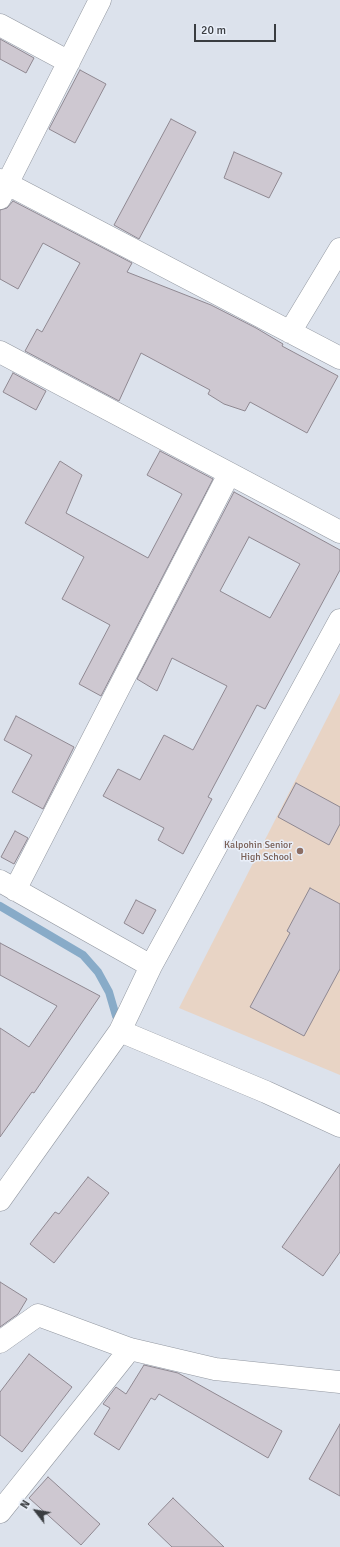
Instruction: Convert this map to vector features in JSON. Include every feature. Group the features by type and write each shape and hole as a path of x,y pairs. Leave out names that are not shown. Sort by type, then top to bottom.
{"street":[{"path":"100,0 3,187 340,358"},
{"path":"0,24 69,62"},
{"path":"290,332 340,249"},
{"path":"0,352 340,532"},
{"path":"151,966 8,885 229,474"},
{"path":"0,1200 120,1031 151,966 340,620"},
{"path":"120,1031 266,1092 340,1126"},
{"path":"0,1342 38,1315 130,1349 215,1369 340,1382"},
{"path":"0,1512 130,1349"}],"shaded area":[{"name":"Kalpohin Senior High School","path":"340,693 340,1075 179,1008"}],"building":[{"path":"0,39 34,58 26,73 0,59"},
{"path":"80,70 106,84 75,143 49,129"},
{"path":"171,119 196,132 139,239 114,225"},
{"path":"234,152 282,173 269,198 224,178"},
{"path":"13,201 132,263 127,272 211,305 256,328 283,344 282,346 338,376 307,433 250,402 245,411 224,404 208,394 210,390 141,353 119,401 25,351 37,329 42,332 80,263 43,243 18,289 0,279 0,210 7,208"},
{"path":"13,373 46,391 36,410 3,392"},
{"path":"160,451 213,479 101,696 79,684 110,625 62,599 84,557 25,523 60,461 82,475 66,513 148,558 182,494 147,475"},
{"path":"234,492 340,550 340,570 265,709 257,705 208,797 212,799 183,854 158,840 164,828 103,796 118,769 140,780 164,735 193,750 227,686 172,658 157,691 137,679","holes":["249,537 300,564 270,618 220,591"]},
{"path":"16,716 74,747 43,809 12,792 32,755 4,740"},
{"path":"296,783 340,807 340,824 329,845 278,817"},
{"path":"15,831 28,838 14,864 1,857"},
{"path":"310,888 340,904 340,969 304,1036 250,1007 290,933 287,931"},
{"path":"136,900 156,910 143,934 124,923"},
{"path":"0,943 100,996 34,1093 32,1092 0,1137 0,1028 29,1047 57,1006 0,975"},
{"path":"340,1164 340,1252 323,1276 282,1247"},
{"path":"88,1177 109,1193 54,1263 30,1244 55,1212 59,1214"},
{"path":"0,1282 27,1299 18,1314 0,1327"},
{"path":"29,1354 72,1387 22,1452 0,1435 0,1392"},
{"path":"144,1365 178,1373 282,1431 268,1458 159,1394 155,1400 151,1398 119,1450 94,1434 110,1408 103,1404 116,1387 126,1394"},
{"path":"340,1424 340,1496 309,1479"},
{"path":"48,1477 100,1524 81,1545 29,1498"},
{"path":"173,1498 224,1547 172,1547 148,1524"}],"waterway":[{"path":"0,906 83,955 98,972 109,992 116,1016"}],"place":[{"name":"Kalpohin Senior High School","path":"300,851"}]}
